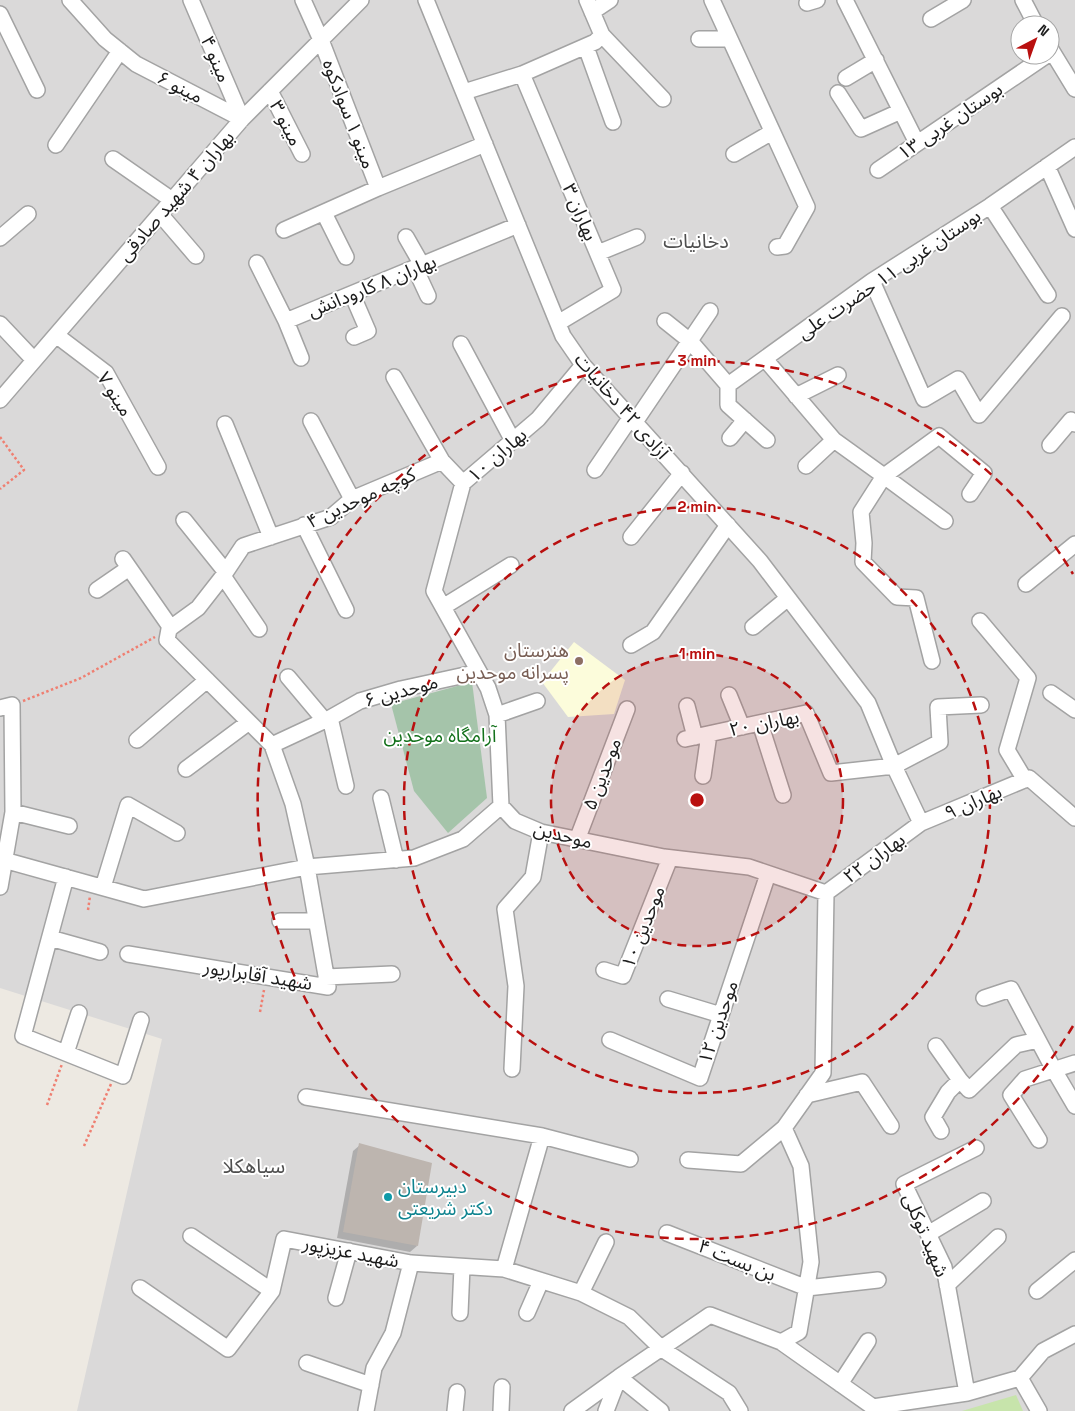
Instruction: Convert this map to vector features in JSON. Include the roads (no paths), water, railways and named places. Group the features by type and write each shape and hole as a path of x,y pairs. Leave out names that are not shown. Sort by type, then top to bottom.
{"street":[{"name":"مینو ۶","path":"70,0 104,39 136,64 242,119"},
{"name":"مینو ۴","path":"191,0 242,119"},
{"name":"مینو ۱ سوادکوه","path":"303,0 321,40 378,188"},
{"name":"بهاران ۴ شهید صادقی","path":"0,400 242,119 361,0"},
{"name":"آزادی ۴۲ دخانیات","path":"426,0 562,336 583,365 760,561 868,703 894,766 921,823"},
{"path":"610,0 590,6 602,35 663,99"},
{"path":"712,0 807,207 785,246 777,246"},
{"path":"845,0 917,143"},
{"path":"931,18 963,0"},
{"path":"1023,0 1031,15"},
{"path":"0,14 37,90"},
{"path":"464,92 522,74 586,47 602,35"},
{"path":"699,39 730,39"},
{"path":"586,47 613,122"},
{"path":"56,145 120,51"},
{"path":"846,78 876,60"},
{"name":"بوستان غربی ۱۳","path":"878,170 1031,65"},
{"path":"1060,65 1073,82"},
{"name":"بهاران ۳","path":"522,74 613,290 558,323"},
{"name":"مینو ۳","path":"270,91 302,154"},
{"path":"838,93 861,129 901,111"},
{"path":"734,154 772,132"},
{"path":"284,230 378,188 485,144"},
{"name":"بوستان غربی ۱۱ حضرت علی","path":"728,385 872,280 990,206 1075,147"},
{"path":"113,159 172,200"},
{"path":"1047,166 1075,229"},
{"path":"990,206 1048,295"},
{"path":"324,213 346,257"},
{"path":"0,238 28,214"},
{"path":"160,214 196,256"},
{"name":"بهاران ۸ کارودانش","path":"257,263 286,321 518,226"},
{"path":"406,237 428,296"},
{"path":"598,253 636,237"},
{"path":"872,280 924,399 958,379 979,415 1062,316"},
{"path":"352,294 368,331 354,337"},
{"path":"595,470 710,311"},
{"path":"286,321 301,358"},
{"path":"665,321 690,341 728,385 728,406 767,440"},
{"path":"0,324 34,360"},
{"name":"مینو ۷","path":"56,336 106,374 158,467"},
{"path":"461,344 513,441"},
{"path":"765,359 834,440 945,522"},
{"name":"بهاران ۱۰","path":"443,607 434,590 463,483 538,419 583,365"},
{"path":"796,396 838,375"},
{"path":"394,377 442,461 463,483"},
{"path":"730,438 745,420"},
{"path":"1050,445 1074,420"},
{"path":"311,421 352,499"},
{"path":"225,424 271,536"},
{"path":"932,662 916,598 897,596 863,562 864,543 861,512 884,476 939,436 984,473 970,494"},
{"path":"806,466 834,440"},
{"name":"کوچه موحدین ۴","path":"170,628 198,608 243,546 331,517 352,499 442,461"},
{"path":"631,537 682,473"},
{"path":"184,520 224,574 259,629"},
{"path":"304,525 346,610"},
{"path":"631,645 653,632 728,525"},
{"path":"1026,584 1075,544"},
{"path":"97,590 126,564 170,628 167,640 272,745"},
{"path":"2,860 144,899 307,867 414,858 463,840 501,806 498,715 488,688 443,607 511,565"},
{"path":"753,627 788,598"},
{"path":"980,621 1028,678 1007,750 1025,780 1030,778 1075,818"},
{"name":"موحدین ۶","path":"272,745 360,701 479,672"},
{"path":"288,677 327,719 346,786"},
{"path":"137,740 207,680"},
{"path":"1051,693 1075,710"},
{"path":"729,695 742,727"},
{"path":"498,715 537,701"},
{"path":"894,766 940,742 938,707 982,704"},
{"path":"687,706 696,737 702,776"},
{"path":"0,887 2,860 13,812 6,707"},
{"name":"موحدین ۵","path":"577,840 626,709"},
{"name":"بهاران ۲۰","path":"696,737 806,713 831,773 894,766"},
{"path":"186,769 249,722"},
{"path":"760,723 783,795"},
{"name":"شهید آقابرارپور","path":"128,954 328,987 307,867 293,804 272,745"},
{"name":"بهاران ۹","path":"921,823 1025,780"},
{"path":"380,798 396,860"},
{"path":"103,887 128,805 177,833"},
{"name":"موحدین","path":"501,806 514,821 541,832 670,858 749,867 826,893"},
{"path":"13,812 69,826"},
{"name":"بهاران ۲۲","path":"826,893 921,823"},
{"path":"512,1069 516,986 505,909 533,877 541,832"},
{"name":"موحدین ۱۰","path":"604,970 624,976 670,858"},
{"name":"موحدین ۱۲","path":"610,1040 700,1078 768,874"},
{"path":"66,877 23,1036 123,1076 141,1020"},
{"path":"688,1160 741,1164 784,1128 823,1073 826,893"},
{"path":"280,921 316,921"},
{"path":"50,938 100,952"},
{"path":"326,977 392,974"},
{"path":"984,998 1012,990 1075,1106"},
{"path":"668,999 721,1015"},
{"path":"66,1053 79,1013"},
{"path":"936,1046 969,1090 1016,1045 1038,1040"},
{"path":"1040,1140 1011,1095 1025,1079 1075,1064"},
{"path":"941,1131 933,1117 948,1092 960,1080"},
{"path":"807,1095 862,1082 891,1126"},
{"path":"306,1097 542,1136 630,1159"},
{"path":"781,1342 799,1332 811,1262 801,1166 784,1128"},
{"path":"504,1269 542,1136"},
{"name":"شهید توکلی","path":"967,1394 944,1267 904,1184 976,1148"},
{"path":"928,1234 983,1201"},
{"name":"بن بست ۴","path":"667,1232 807,1288"},
{"path":"192,1236 272,1290"},
{"path":"947,1285 998,1237"},
{"name":"شهید عزیزپور","path":"140,1288 228,1349 272,1290 284,1239 411,1263 504,1269 581,1293 629,1317 662,1349 729,1393 740,1411"},
{"path":"581,1293 606,1242"},
{"path":"336,1298 349,1251"},
{"path":"1038,1291 1075,1260"},
{"path":"366,1411 374,1368 393,1333 411,1263"},
{"path":"460,1313 462,1266"},
{"path":"526,1313 541,1280"},
{"path":"807,1288 878,1280"},
{"path":"572,1411 710,1315 781,1342 840,1384 871,1409 967,1394 1020,1378 1043,1351 1075,1334"},
{"path":"840,1384 868,1341"},
{"path":"307,1364 371,1385"},
{"path":"606,1411 620,1378"},
{"path":"620,1378 661,1411"},
{"path":"1020,1378 1039,1411"},
{"path":"501,1411 502,1387"},
{"path":"455,1411 457,1392"}],"place":[{"name":"هنرستان پسرانه موحدین","path":"579,661"},
{"name":"دبیرستان دکتر شریعتی","path":"388,1197"}],"district":[{"name":"دخانیات","path":"696,241"},
{"name":"سیاهکلا","path":"254,1166"}],"park label":[{"name":"آرامگاه موحدین","path":"440,735"}]}
